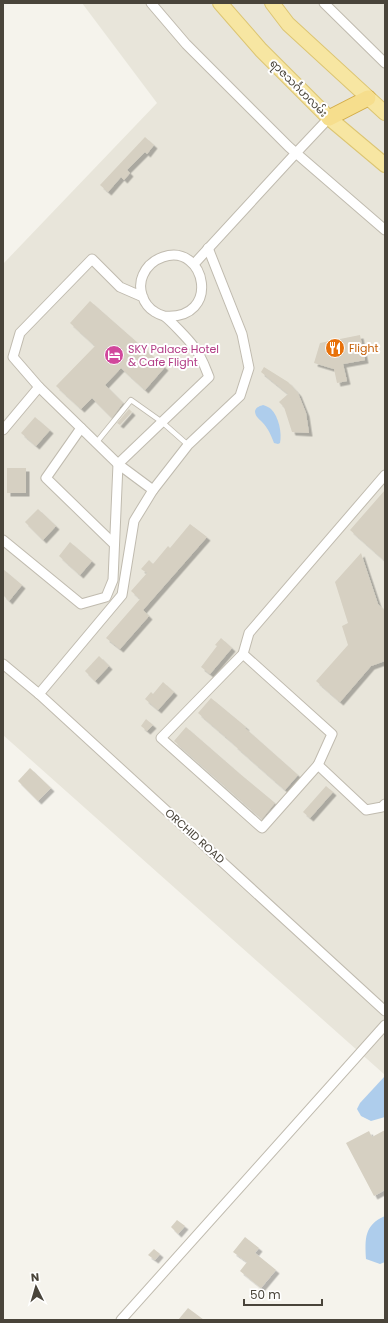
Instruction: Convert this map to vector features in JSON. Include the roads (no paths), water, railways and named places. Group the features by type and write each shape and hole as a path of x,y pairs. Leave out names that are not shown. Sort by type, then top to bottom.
{"highway":[{"path":"330,118 368,98"}],"main road":[{"name":"ရာဇသင်္ဂဟလမ်း","path":"220,3 261,50 330,118 385,166"},
{"path":"272,3 288,24 385,113"}],"street":[{"path":"151,3 186,44 296,153 385,230"},
{"path":"324,3 385,63"},
{"path":"194,264 330,118"},
{"path":"39,694 122,594 134,521 153,490 188,445 240,396 249,368 242,334 208,248"},
{"path":"165,256 175,256 185,258 194,264 200,272 202,292 199,302 193,309 184,315 174,317 164,316 147,306 142,296 141,286 143,276 148,267 155,260 165,256"},
{"path":"142,296 120,287 92,259 20,333 13,357 39,387 118,464 153,490"},
{"path":"3,540 81,604 106,597 113,580 118,464 210,377 195,347 164,316"},
{"path":"3,430 39,387"},
{"path":"81,428 46,478 114,544"},
{"path":"243,654 332,734 318,765 262,828 160,738 243,654 249,633 385,475"},
{"name":"ORCHID ROAD","path":"3,664 39,694 385,1010"},
{"path":"318,765 366,810 384,806"},
{"path":"121,1320 385,1025"}],"lane":[{"path":"96,443 131,400 162,422 188,445"}],"water":[{"path":"263,405 274,412 278,421 281,435 280,443 278,444 274,443 268,429 257,417 255,411 256,409"},
{"path":"385,1076 385,1117 371,1121 361,1116 357,1109 360,1103"},
{"path":"385,1216 385,1262 380,1264 366,1259 366,1239 369,1228"}],"place":[{"name":"Flight","path":"335,348"},
{"name":"SKY Palace Hotel & Cafe Flight","path":"114,355"}]}
